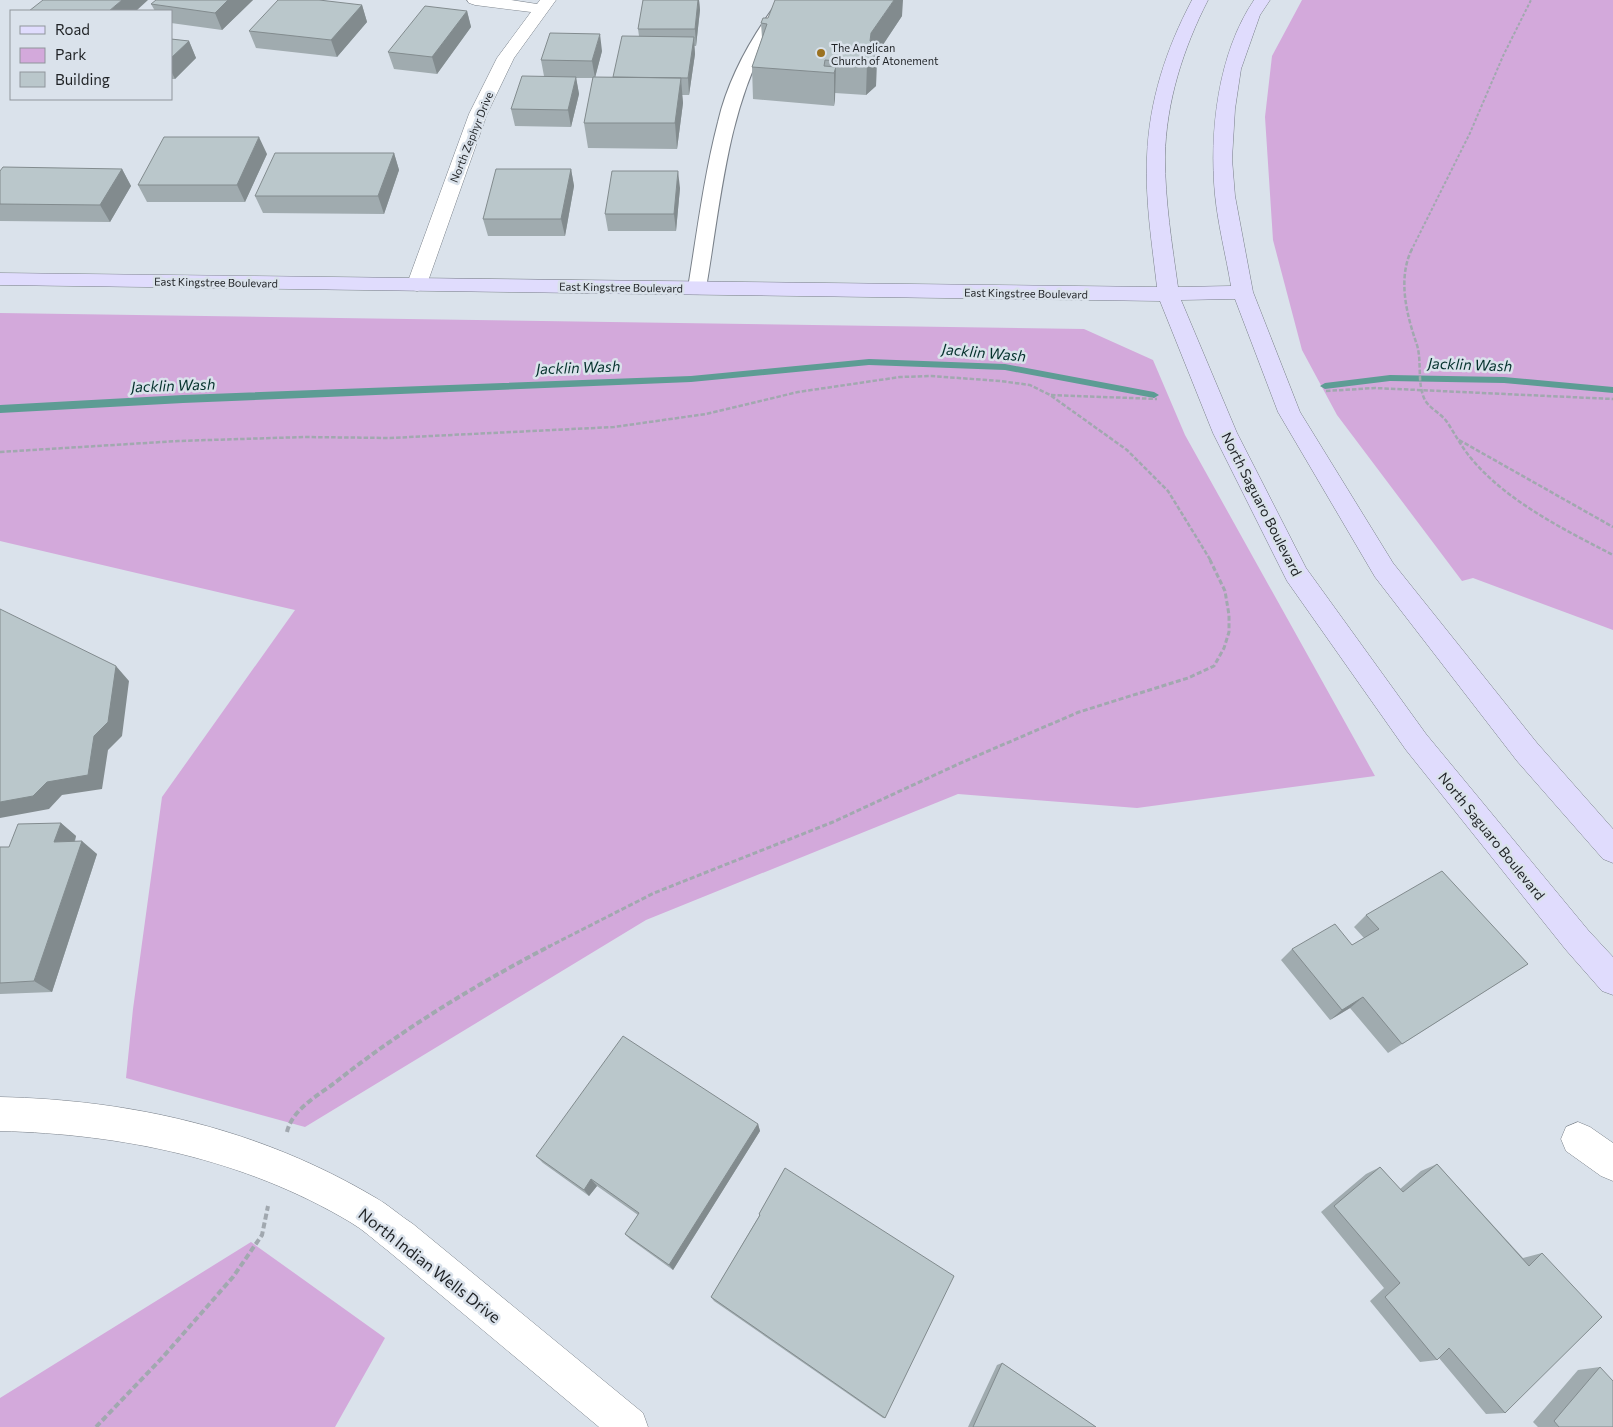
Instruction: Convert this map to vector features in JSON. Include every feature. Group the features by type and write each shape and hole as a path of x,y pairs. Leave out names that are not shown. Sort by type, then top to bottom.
{"main road":[{"name":"North Saguaro Boulevard","path":"1200,0 1184,31 1174,58 1162,102 1156,157 1159,218 1168,294 1225,433 1296,574 1416,742 1577,940 1613,980"},
{"path":"1262,0 1252,15 1232,69 1226,109 1222,159 1227,219 1243,292 1289,412 1384,570 1527,752 1613,850"},
{"name":"East Kingstree Boulevard","path":"0,279 1168,294 1243,292"}],"street":[{"path":"475,0 544,4"},
{"name":"North Zephyr Drive","path":"417,284 478,114 506,58 544,4"},
{"name":"North Indian Wells Drive","path":"0,1114 27,1114 119,1124 192,1138 277,1167 315,1185 364,1211 400,1237 629,1427"},
{"path":"1578,1140 1613,1164"}],"lane":[{"path":"696,288 726,121 744,73 765,28 787,0"}],"path":[{"path":"1531,0 1503,56 1470,134 1408,257 1404,276 1407,318 1422,363 1422,391 1425,400 1446,421 1456,439 1474,462 1506,490 1554,522 1613,555"},
{"path":"0,452 205,440 304,437 399,438 614,427 706,414 798,392 900,377 931,376 1000,381 1030,385 1050,395 1127,450 1168,491 1215,568 1225,592 1229,615 1229,632 1224,648 1214,666 1188,678 1079,712 965,761 833,822 654,893 506,969 426,1017 361,1062 302,1108 289,1123 262,1235 238,1270 162,1358 96,1427"},
{"path":"1326,391 1375,388 1613,399"},
{"path":"1050,395 1157,399"},
{"path":"1456,439 1496,459 1573,507 1613,527"}],"green space":[{"path":"1302,0 1613,0 1613,630 1473,578 1462,581 1337,415 1302,350 1273,240 1265,117 1272,56"},
{"path":"0,313 1084,329 1153,360 1185,435 1375,776 1137,808 958,794 646,920 305,1127 126,1078 133,1009 162,797 295,610 0,541"},
{"path":"251,1242 385,1338 335,1427 0,1427 0,1398"}],"building":[{"path":"43,0 122,0 110,10 30,10"},
{"path":"156,0 228,0 215,13 151,4"},
{"path":"278,0 319,0 362,5 331,40 249,31"},
{"path":"643,0 698,0 695,29 638,29"},
{"path":"775,0 894,0 871,33 870,41 877,48 877,54 867,63 825,60 824,66 836,67 834,73 752,67 767,24 761,23 763,18 768,18"},
{"path":"425,6 467,11 432,57 388,52"},
{"path":"550,33 600,34 592,61 541,60"},
{"path":"622,36 694,37 688,78 613,77"},
{"path":"172,39 189,41 172,57"},
{"path":"522,76 576,77 568,110 511,109"},
{"path":"593,77 681,78 675,123 584,123"},
{"path":"164,137 259,137 237,185 138,185"},
{"path":"275,153 394,153 378,196 255,196"},
{"path":"3,167 122,169 100,205 0,204 0,171"},
{"path":"496,169 571,169 561,219 483,219"},
{"path":"612,171 678,171 674,214 605,214"},
{"path":"0,609 116,666 108,722 94,736 88,775 47,782 33,796 0,802"},
{"path":"61,823 54,842 82,841 34,981 0,983 0,847 9,847 18,824"},
{"path":"1442,871 1528,964 1402,1044 1363,997 1342,1010 1292,949 1335,924 1352,945 1379,929 1366,915"},
{"path":"623,1036 758,1124 669,1265 625,1234 639,1213 591,1179 584,1190 536,1156"},
{"path":"1437,1164 1529,1266 1542,1253 1602,1317 1505,1413 1449,1348 1437,1360 1385,1297 1400,1283 1334,1206 1380,1167 1403,1192"},
{"path":"785,1168 954,1276 885,1418 711,1297 760,1215"},
{"path":"1002,1363 1096,1427 973,1427"},
{"path":"1600,1367 1613,1381 1613,1427 1559,1427 1554,1421"}],"waterway":[{"name":"Jacklin Wash","path":"0,409 183,399 691,379 869,362 1005,367 1154,395"},
{"name":"Jacklin Wash","path":"1325,386 1390,378 1504,380 1613,390"}],"place":[{"name":"The Anglican Church of Atonement","path":"821,53"}]}
